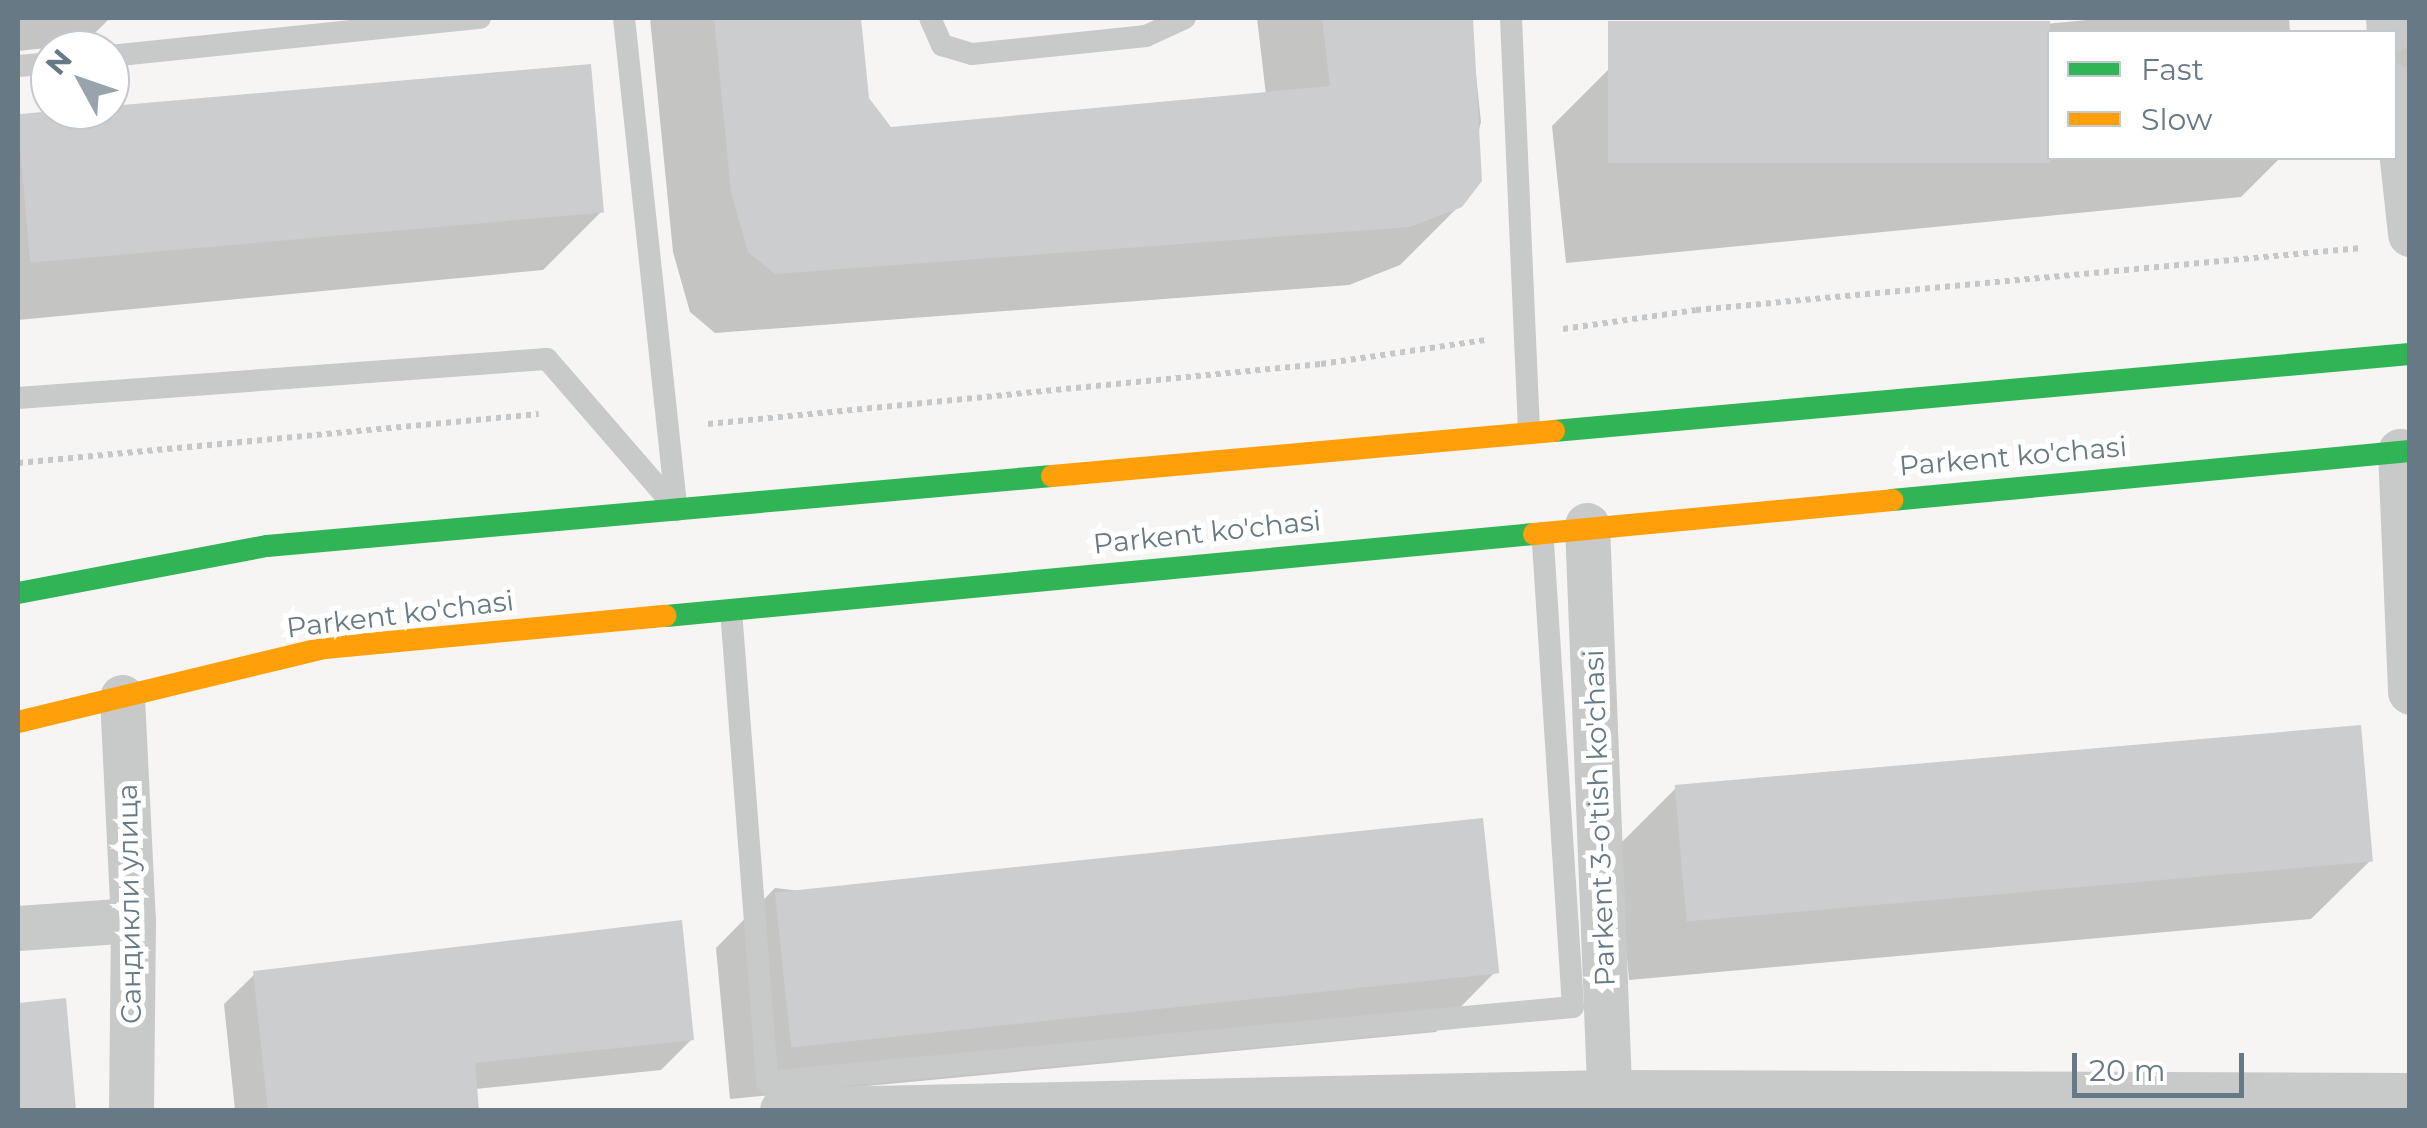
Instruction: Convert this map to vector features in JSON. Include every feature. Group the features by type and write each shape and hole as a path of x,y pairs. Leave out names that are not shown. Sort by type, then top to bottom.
{"main road":[{"path":"18,592 267,546 2410,354"},
{"name":"Parkent ko'chasi","path":"18,722 325,648 1587,525 2405,451"}],"street":[{"path":"2390,241 2392,160"},
{"path":"2405,451 2410,692"},
{"name":"Parkent 3-o'tish ko'chasi","path":"1587,525 1610,1101"},
{"name":"Сандикли улица","path":"122,697 134,920 132,1110"},
{"path":"18,928 134,920"},
{"path":"782,1110 2410,1095"}],"lane":[{"path":"130,53 327,25 480,18"},
{"path":"624,18 677,510"},
{"path":"930,18 942,44 972,54 1146,36 1185,18"},
{"path":"1511,18 1529,433"},
{"path":"18,398 547,360 677,510"},
{"path":"730,608 767,1082 1573,1007 1542,530"}],"path":[{"path":"671,428 1322,364 1696,310 2390,241"},
{"path":"18,463 562,411 599,421"}],"building":[{"path":"714,18 861,18 869,98 891,127 1330,86 1322,18 1473,18 1482,181 1462,207 1410,227 775,274 748,252 731,192"},
{"path":"1608,21 2050,21 2050,163 1608,163"},
{"path":"591,64 604,212 30,263 18,114 30,113 30,130 130,130 130,104"},
{"path":"2361,725 2373,861 1687,922 1675,785"},
{"path":"1483,818 1499,973 791,1048 775,892"},
{"path":"682,920 694,1040 475,1063 479,1110 268,1110 253,971"},
{"path":"66,998 76,1110 18,1110 18,1003"}],"traffic: fast":[{"path":"1554,431 2410,354"},
{"path":"1892,500 2410,451"},
{"path":"18,593 267,546 1052,476"},
{"path":"666,616 1534,534"}],"traffic: slow":[{"path":"1052,476 1554,431"},
{"path":"1534,534 1892,500"},
{"path":"18,722 325,648 666,616"}]}
